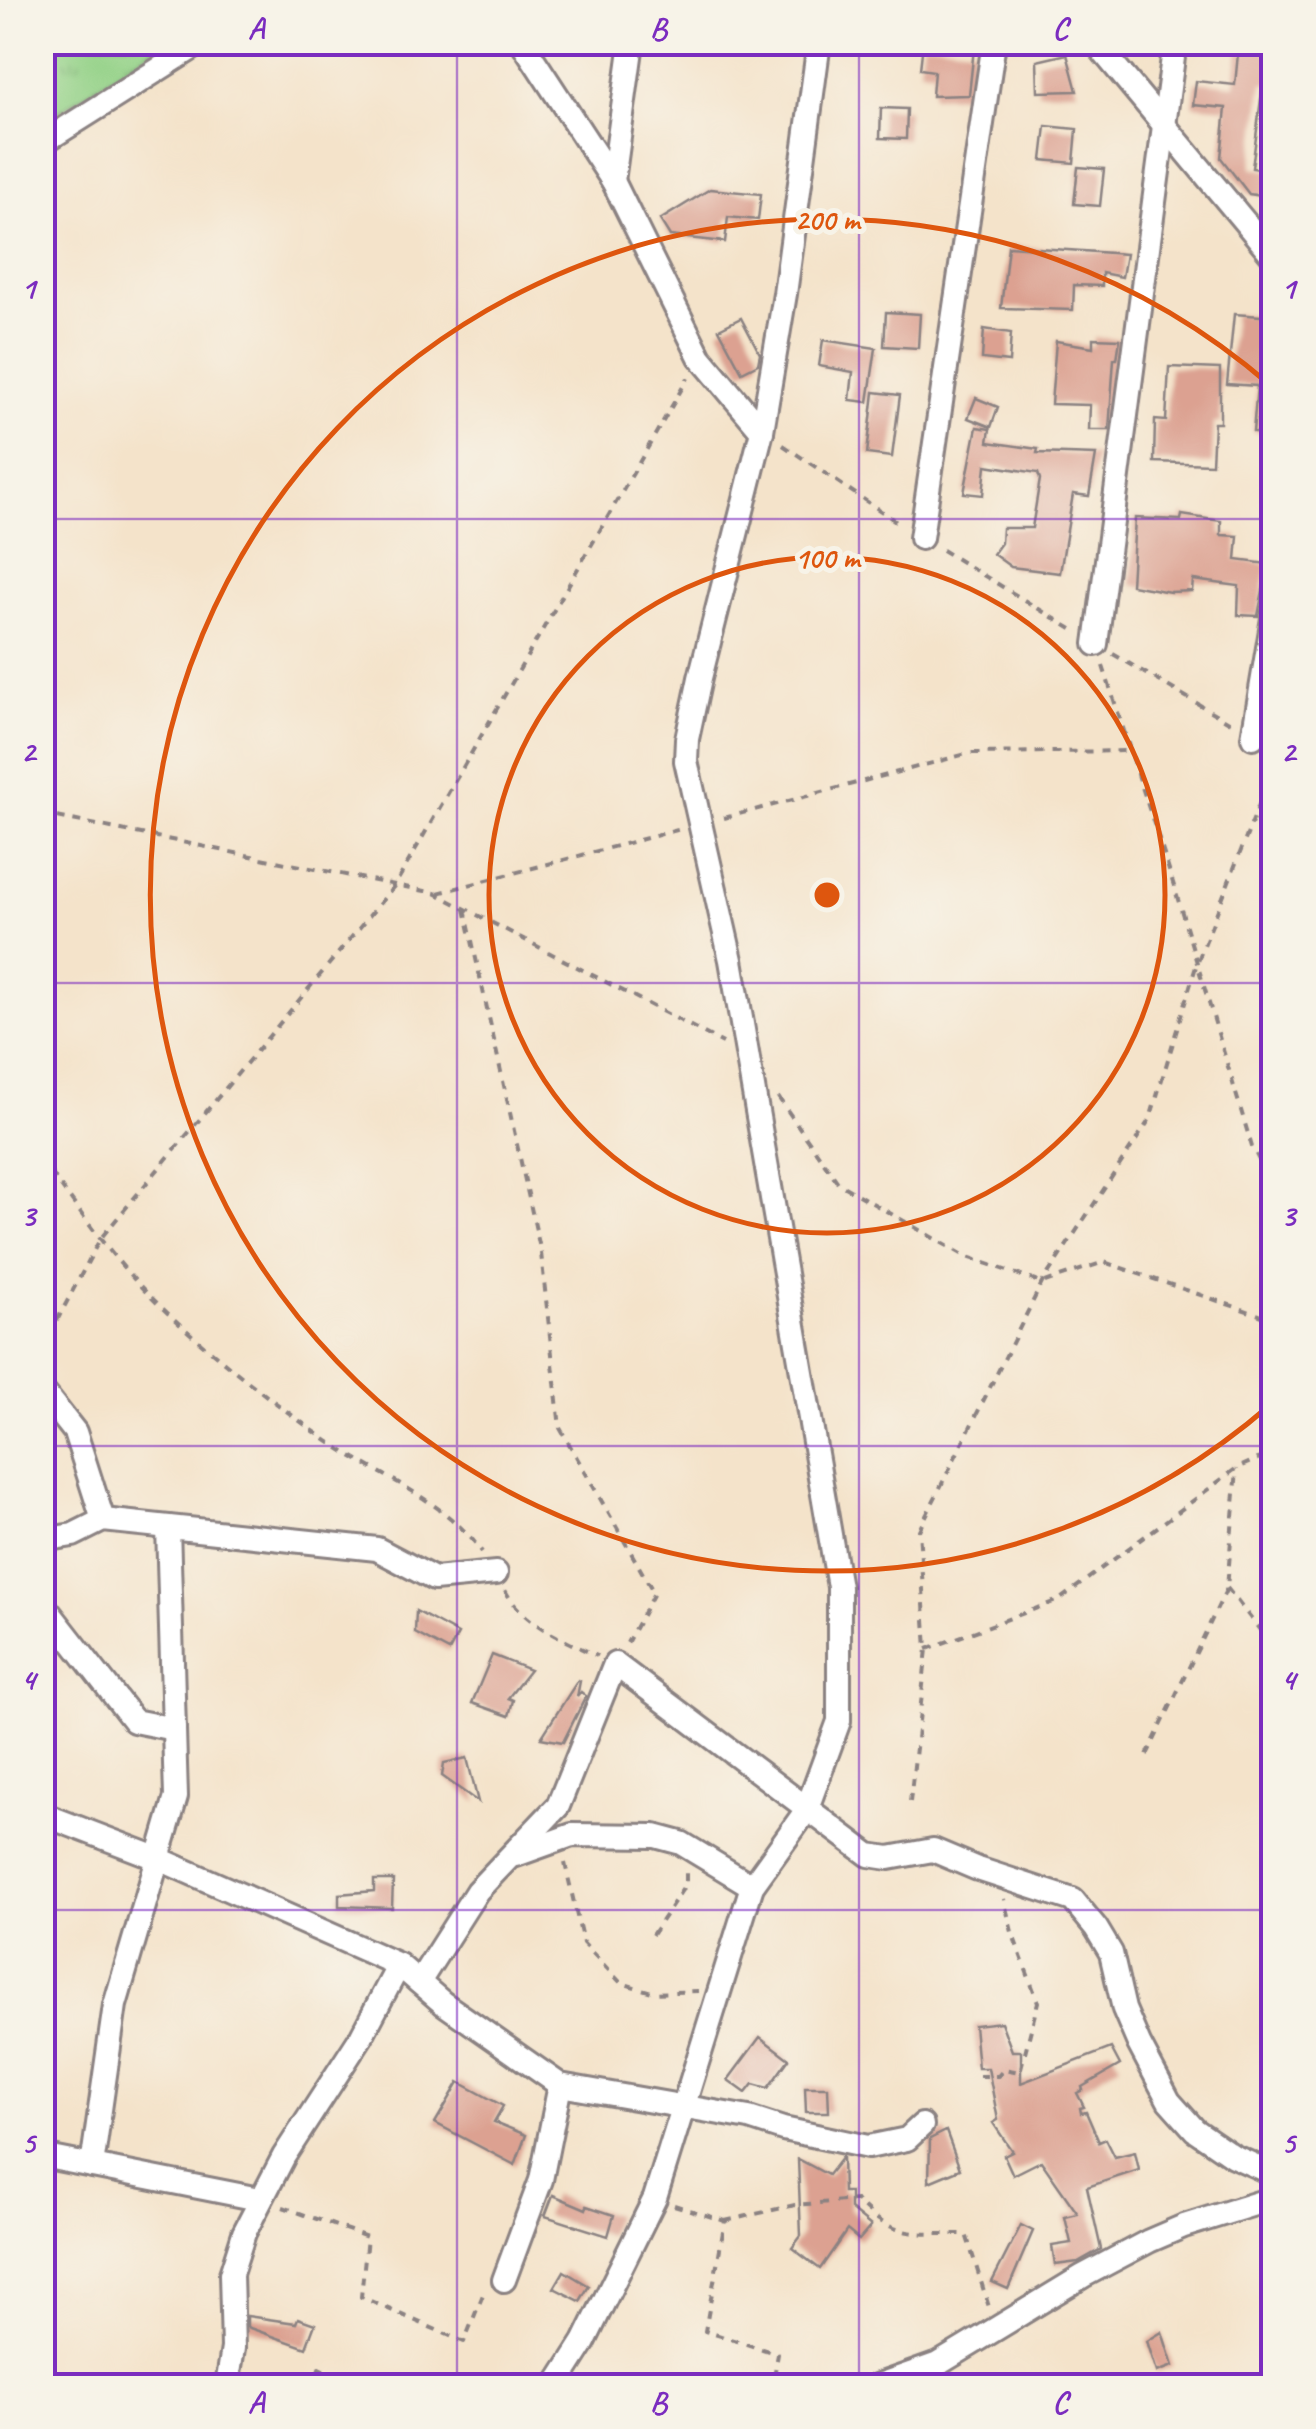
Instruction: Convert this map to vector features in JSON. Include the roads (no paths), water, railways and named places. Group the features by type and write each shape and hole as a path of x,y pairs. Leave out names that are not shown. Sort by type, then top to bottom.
{"street":[{"path":"42,143 202,42"},
{"path":"522,42 613,181 700,357 762,431"},
{"path":"613,181 632,42"},
{"path":"556,2386 584,2342 655,2198 752,1886 806,1811 839,1720 839,1587 749,1056 686,761 687,739 762,431 785,294 818,42"},
{"path":"922,538 994,42"},
{"path":"1095,42 1274,257"},
{"path":"1096,644 1174,42"},
{"path":"1254,737 1274,612"},
{"path":"42,1390 75,1432 103,1520"},
{"path":"42,1540 74,1535 103,1520 376,1548 434,1579 496,1573"},
{"path":"92,2166 115,2005 176,1797 168,1527"},
{"path":"42,1603 134,1721 174,1729"},
{"path":"418,1982 477,1891 558,1806 615,1664 869,1855 889,1858 933,1850 1074,1900 1111,1953 1124,2009 1169,2101 1195,2130 1234,2156 1274,2174"},
{"path":"42,1814 156,1858 399,1965 517,2058 560,2085 749,2118 868,2146 908,2139 922,2125"},
{"path":"503,1860 560,1837 655,1836 681,1844 752,1886"},
{"path":"227,2386 234,2348 231,2274 259,2199 362,2037 399,1965"},
{"path":"504,2280 541,2180 560,2085"},
{"path":"42,2156 259,2199"},
{"path":"876,2386 938,2364 1050,2295 1149,2241 1274,2198"}]}
